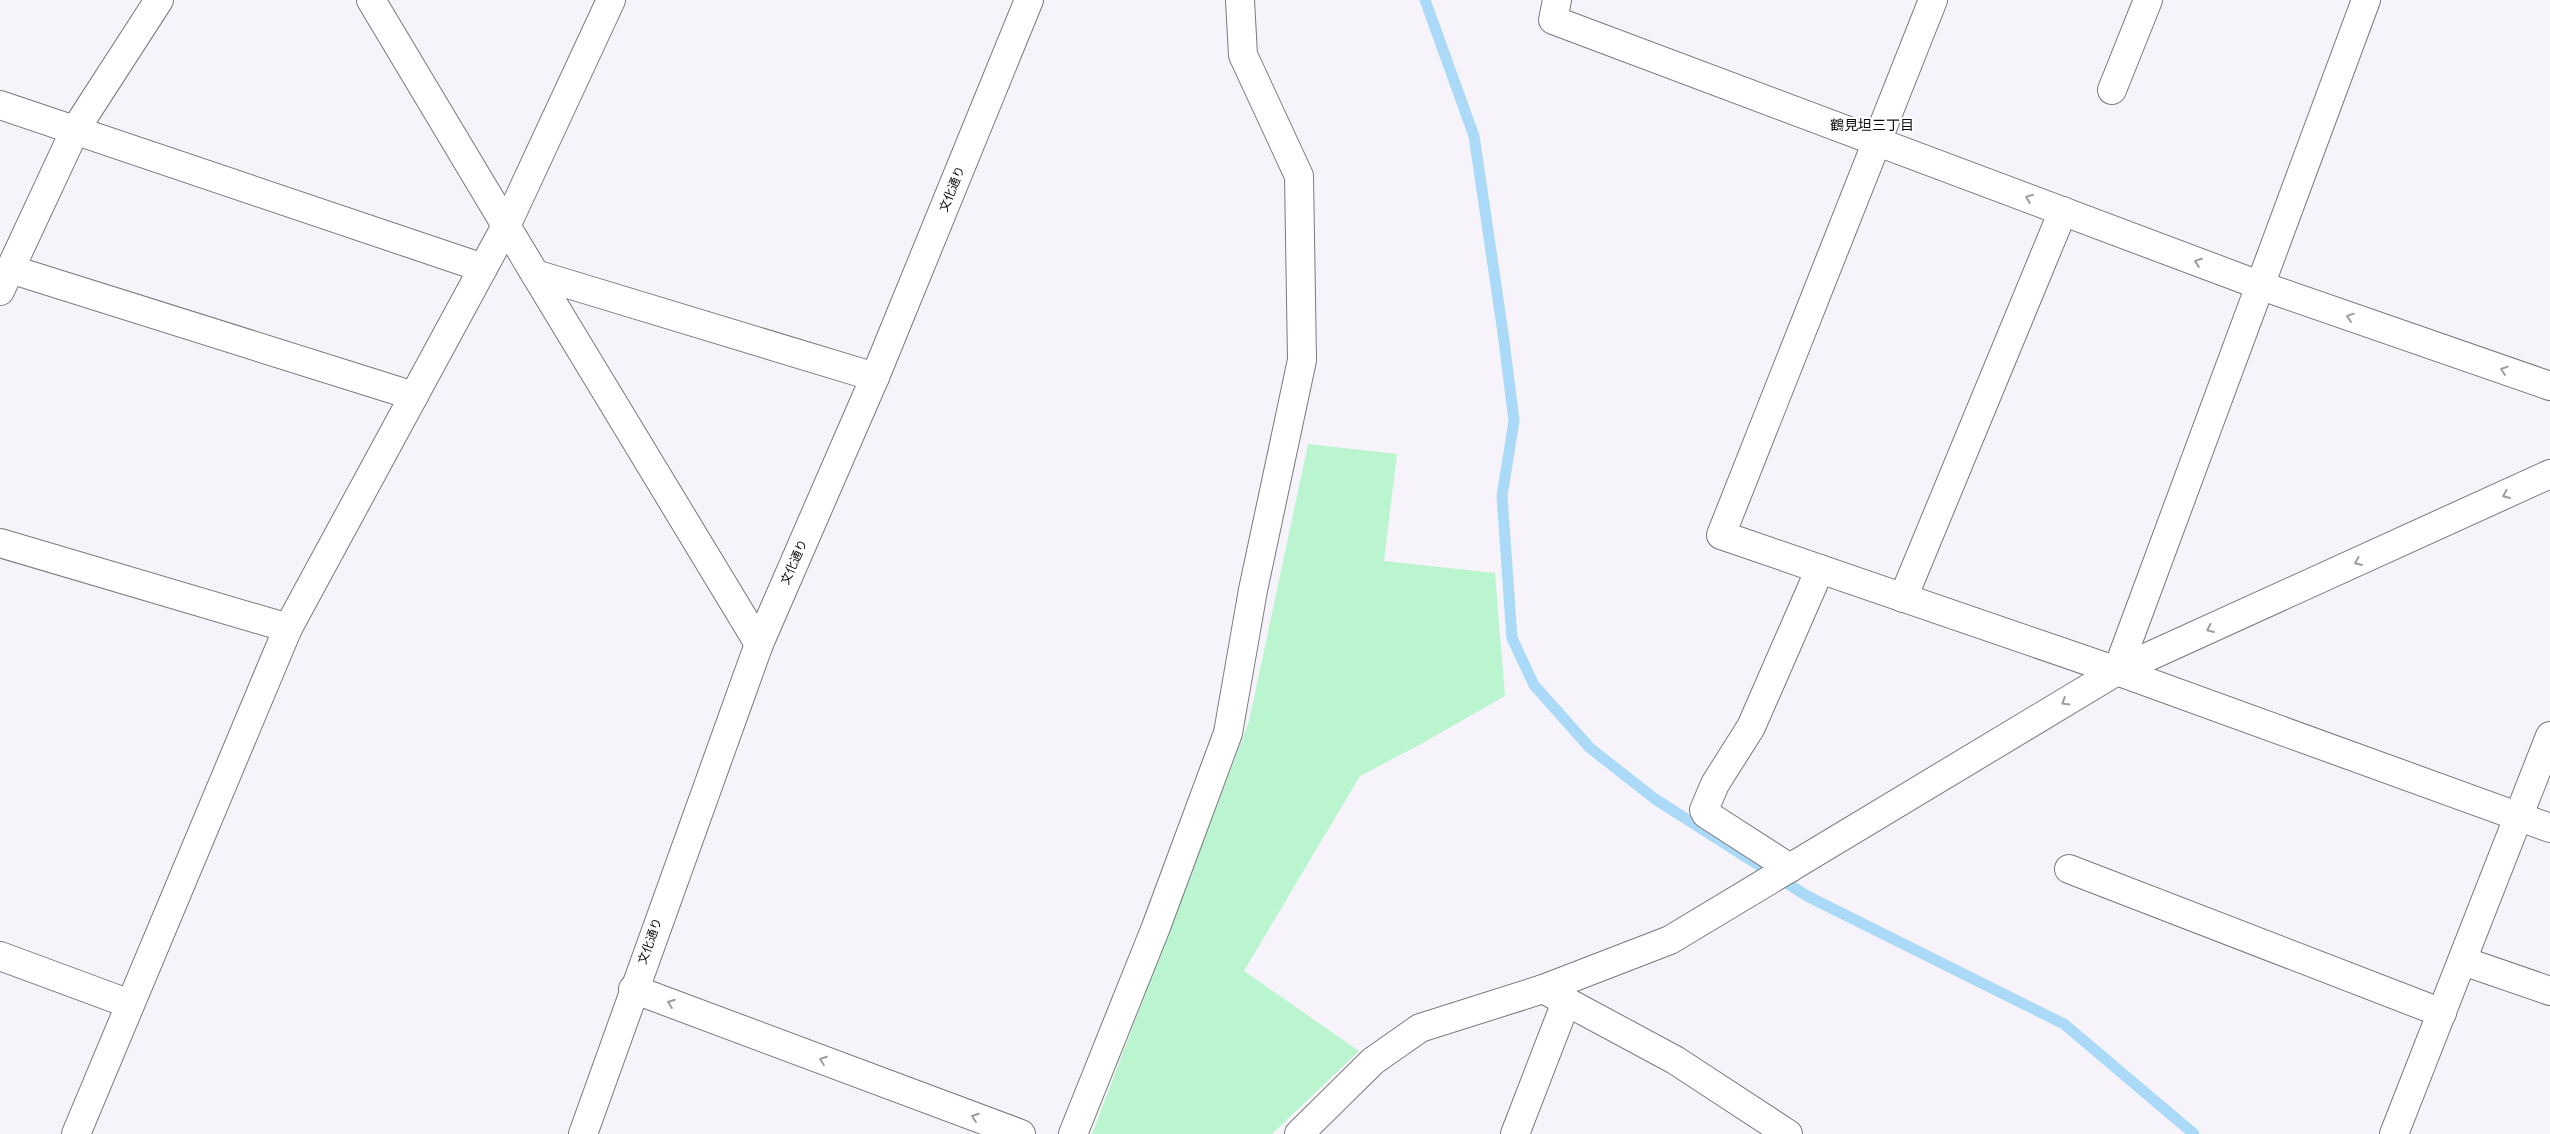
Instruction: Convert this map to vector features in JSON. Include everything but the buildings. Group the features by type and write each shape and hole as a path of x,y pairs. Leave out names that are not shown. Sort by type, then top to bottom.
{"street":[{"path":"159,0 75,130 5,280 414,396"},
{"path":"371,0 758,644"},
{"path":"76,1134 288,628 506,224 611,0"},
{"path":"1073,1134 1156,927 1228,733 1253,590 1302,360 1299,176 1270,119 1243,55 1240,0"},
{"path":"1557,0 1553,20 2259,285 2550,386"},
{"path":"1933,0 1721,535 2117,671 2550,828"},
{"path":"2117,671 2366,0"},
{"name":"文化通り","path":"583,1134 633,989 758,644 875,377 1024,1"},
{"path":"2112,90 2144,1"},
{"path":"0,105 483,268"},
{"path":"1903,598 2063,211"},
{"path":"535,274 875,377"},
{"path":"1299,1134 1373,1061 1420,1028 1555,996 1670,940 2117,671 2550,474"},
{"path":"0,544 288,628"},
{"path":"1790,868 1706,814 1704,810 1705,802 1715,784 1751,727 1820,569"},
{"path":"2394,1134 2520,817 2550,736"},
{"path":"2069,869 2442,1013"},
{"path":"0,956 130,1004"},
{"path":"2463,961 2550,991"},
{"path":"633,989 1021,1134"},
{"path":"1515,1134 1555,996"},
{"path":"1555,996 1675,1060 1788,1134"}],"green space":[{"path":"1308,444 1397,454 1384,561 1495,573 1505,696 1360,776 1244,971 1359,1051 1272,1134 1092,1134 1249,721"}],"waterway":[{"path":"1425,0 1474,136 1514,421 1502,496 1512,638 1534,685 1590,748 1655,799 1807,896 2064,1024 2194,1134"}],"district":[{"name":"鶴見坦三丁目","path":"1872,125"}]}
